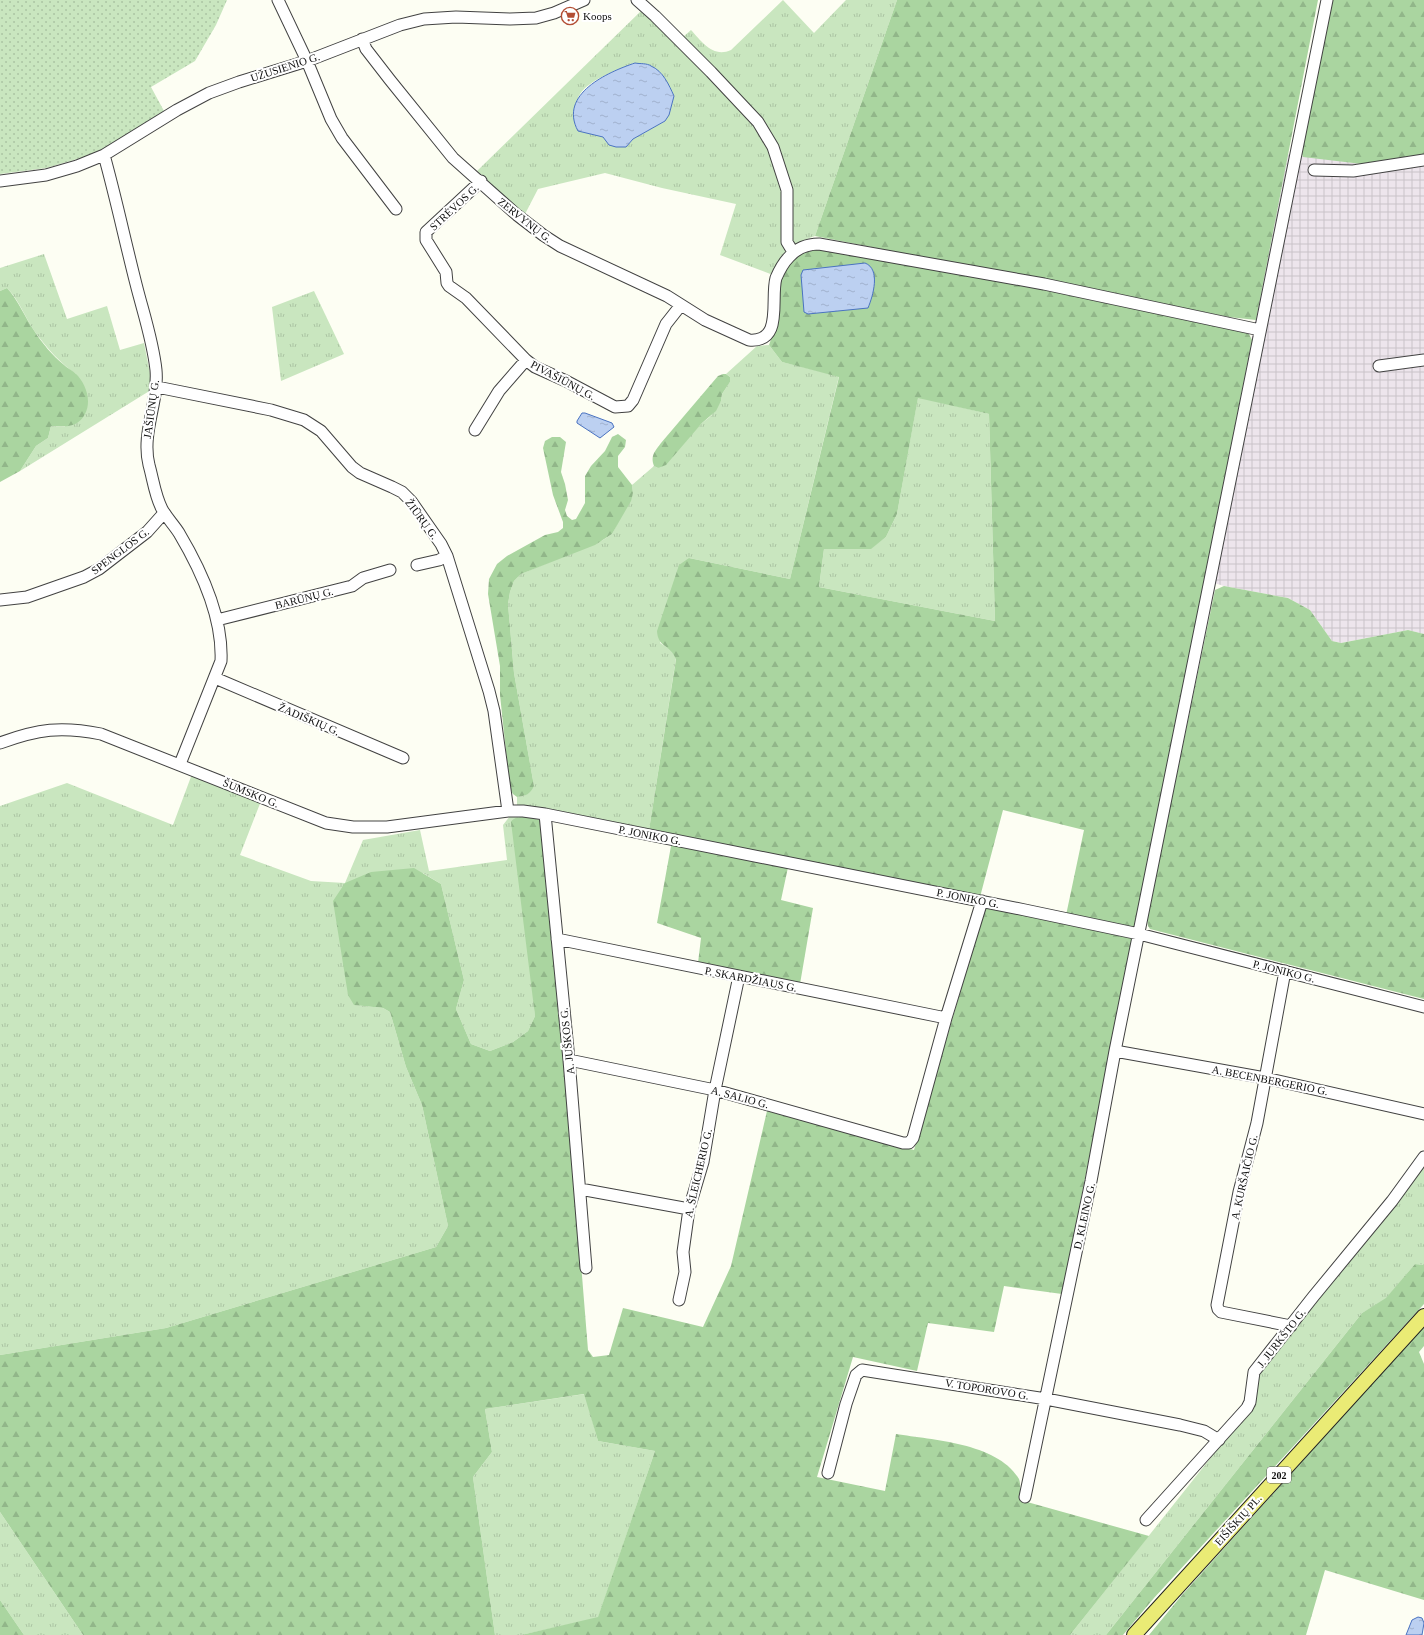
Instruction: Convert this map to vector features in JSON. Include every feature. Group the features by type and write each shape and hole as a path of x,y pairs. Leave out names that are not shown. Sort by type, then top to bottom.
{"main road":[{"name":"EIŠIŠKIŲ PL.","path":"1134,1635 1424,1316"}],"street":[{"path":"278,0 307,61 331,119 342,138 396,209"},
{"name":"UŽUSIENIO G.","path":"0,181 46,175 77,166 104,155 177,110 209,93 307,61 400,25 424,19 456,17 510,19 536,18 554,13 584,0"},
{"path":"637,0 711,72 758,122 773,147 787,190 787,242 790,256 802,246 819,244 1044,284 1260,330"},
{"name":"D. KLEINO G.","path":"1025,1497 1091,1181 1115,1051 1327,0"},
{"name":"ZERVYNŲ G.","path":"362,39 366,49 453,158 517,215 560,246 668,296 705,320 750,340 757,341 763,339 771,329 776,279 790,256"},
{"name":"JAŠIŪNŲ G.","path":"104,155 156,368 157,387 146,445 149,464 157,496 164,513 177,530 191,553 217,620 222,644 221,661 180,764"},
{"path":"1314,170 1353,171 1424,160"},
{"name":"STRĖVOS G.","path":"426,232 481,182"},
{"name":"PIVAŠIŪNŲ G.","path":"426,232 426,240 446,272 449,286 466,298 526,360 535,367 566,381 615,407 628,406 633,400 666,324 681,305"},
{"path":"475,430 499,390 526,360"},
{"path":"1379,366 1424,360"},
{"name":"ŽIŪRŲ G.","path":"157,387 279,412 294,416 310,423 321,431 352,467 360,473 402,492 411,501 436,537 447,556 458,590 490,697 508,811"},
{"name":"SPENGLOS G.","path":"0,600 27,597 84,577 99,570 147,532 164,513"},
{"path":"417,565 438,560 447,556"},
{"name":"BARŪNŲ G.","path":"217,620 352,586 363,578 390,570"},
{"name":"ŽADIŠKIŲ G.","path":"215,678 403,758"},
{"name":"ŠUMSKO G.","path":"0,743 42,730 86,731 101,734 326,823 345,826 364,828 387,827 508,811"},
{"name":"P. JONIKO G.","path":"508,811 523,811 545,814 982,901 1139,934 1424,1007"},
{"name":"A. JUŠKOS G.","path":"545,814 569,1060 586,1268"},
{"path":"946,1018 982,901"},
{"name":"P. SKARDŽIAUS G.","path":"557,939 946,1018"},
{"name":"A. KURŠAIČIO G.","path":"1285,971 1257,1123 1239,1192 1217,1305 1218,1309 1222,1312 1291,1326"},
{"name":"A. ŠLEICHERIO G.","path":"679,1300 685,1272 684,1252 689,1209 703,1162 715,1090 739,976"},
{"name":"A. SALIO G.","path":"569,1060 715,1090 903,1143 909,1143 913,1138 946,1018"},
{"name":"A. BECENBERGERIO G.","path":"1115,1051 1266,1078 1424,1114"},
{"name":"J. JURKŠTO G.","path":"1146,1520 1250,1402 1254,1372 1392,1201 1424,1157"},
{"path":"580,1189 689,1209"},
{"name":"V. TOPOROVO G.","path":"828,1473 846,1404 856,1374 862,1370 1046,1399 1204,1431 1218,1440"}],"shaded area":[{"path":"1288,154 1369,165 1424,155 1424,634 1408,630 1341,643 1332,641 1310,610 1288,598 1224,586 1204,580"}],"green space":[{"path":"0,0 227,0 216,25 195,61 151,87 164,111 98,153 46,168 0,174"},
{"path":"783,0 814,33 846,0 897,0 815,236 800,242 789,250 780,261 773,275 720,255 736,204 662,188 605,173 538,189 524,216 477,171 642,10 676,43 691,30 708,48 719,52 731,50","holes":["635,63 661,73 674,96 665,121 633,139 626,147 598,135 574,113 579,96 584,89 597,79 613,71"]},
{"path":"897,0 1318,0 1256,320 1229,317 815,236"},
{"path":"1332,0 1424,0 1424,155 1370,165 1303,157 1301,151"},
{"path":"819,248 1024,285 1243,330 1249,334 1252,340 1062,1294 1004,1286 994,1332 928,1323 917,1371 853,1357 817,1477 885,1491 896,1434 946,1441 981,1451 996,1458 1009,1467 1019,1479 1020,1500 1149,1536 1070,1635 521,1635 598,1617 655,1451 598,1441 584,1394 485,1409 492,1452 473,1477 495,1635 83,1635 0,1512 0,1355 166,1328 436,1247 448,1226 422,1105 406,1067 390,1012 383,1008 354,1005 348,995 333,901 345,883 371,872 414,868 441,884 464,980 456,1009 471,1044 490,1051 513,1042 528,1031 535,1016 511,822 514,819 521,817 541,820 570,1127 588,1350 593,1357 609,1355 623,1308 703,1327 731,1266 767,1111 914,1150 986,904 1065,920 1084,830 1003,810 980,897 790,858 781,900 813,908 800,984 698,963 701,938 657,923 673,835 649,830 676,659 674,654 662,643 657,631 679,565 689,558 790,579 839,377 782,362 769,345 775,328 781,277 797,254","holes":["918,398 989,414 995,621 819,587 824,549 871,549 886,537 897,514"]},
{"path":"44,254 67,319 107,306 120,350 144,343 151,378 151,390 20,471 36,446 48,438 51,426 65,427 76,374 59,360 44,344 31,327 12,293 7,288 0,291 0,268"},
{"path":"7,288 15,298 31,327 44,345 59,361 79,377 87,392 88,404 85,414 79,422 70,426 51,426 48,438 36,446 20,471 0,482 0,291"},
{"path":"314,291 344,354 281,381 272,307"},
{"path":"769,345 782,362 839,376 790,579 689,558 660,643 673,651 676,658 649,830 544,808 541,820 518,817 535,1016 528,1031 513,1042 490,1051 471,1044 456,1009 464,980 441,884 423,873 355,1005 383,1008 390,1012 406,1067 422,1105 448,1226 436,1247 166,1328 0,1355 0,806 67,783 173,825 192,774 261,801 240,855 311,881 345,883 363,840 420,830 429,871 507,860 503,825 510,816 517,814 517,797 524,796 534,786 514,673 508,604 514,581 521,574 603,540 612,534 633,493 632,485 654,466 658,468 702,423 711,416 721,401 722,394 730,382 730,377 726,374 757,346"},
{"path":"723,374 730,377 730,382 722,394 721,401 716,411 702,423 666,465 658,468 654,466 653,456 655,451 718,376"},
{"path":"918,397 989,414 995,621 819,587 824,549 870,549 886,537 897,514"},
{"path":"618,434 626,440 625,447 618,456 618,467 632,485 633,493 631,501 612,534 595,545 521,574 514,581 510,592 508,604 514,673 534,786 527,794 517,797 510,789 500,695 500,666 488,594 489,579 497,564 507,556 545,535 558,532 563,528 563,522 553,495 543,448 545,441 552,437 560,437 566,442 561,472 568,500 565,510 567,516 572,520 576,519 585,503 585,476 591,466 605,451 612,437"},
{"path":"1224,586 1288,598 1310,610 1332,641 1341,643 1408,630 1424,634 1424,999 1150,929 1148,926 1147,919 1215,590"},
{"path":"1424,1162 1424,1265 1415,1264 1386,1299 1362,1313 1106,1635 1070,1635 1251,1407 1258,1375"},
{"path":"1415,1264 1424,1265 1424,1304 1154,1598 1123,1635 1106,1635 1362,1313 1386,1298"},
{"path":"1424,1326 1424,1346 1419,1352 1424,1364 1424,1600 1325,1570 1306,1635 1149,1635 1182,1595"},
{"path":"585,1394 598,1441 655,1451 598,1618 521,1635 495,1635 473,1477 492,1452 485,1409"},
{"path":"0,1512 83,1635 24,1635 0,1600"},
{"path":"0,1600 24,1635 0,1635"}],"water":[{"path":"635,63 648,64 655,68 659,71 670,87 674,96 669,115 665,121 633,139 626,147 609,145 603,137 578,131 574,118 575,106 580,96 589,86 600,79 612,72"},
{"path":"865,263 870,266 874,277 872,297 868,308 808,314 804,312 801,275 803,270"},
{"path":"582,413 612,423 614,427 600,438 577,423"},
{"path":"1418,1617 1422,1618 1424,1623 1422,1635 1406,1635 1412,1620"}],"place":[{"name":"Koops","path":"570,16"}]}
